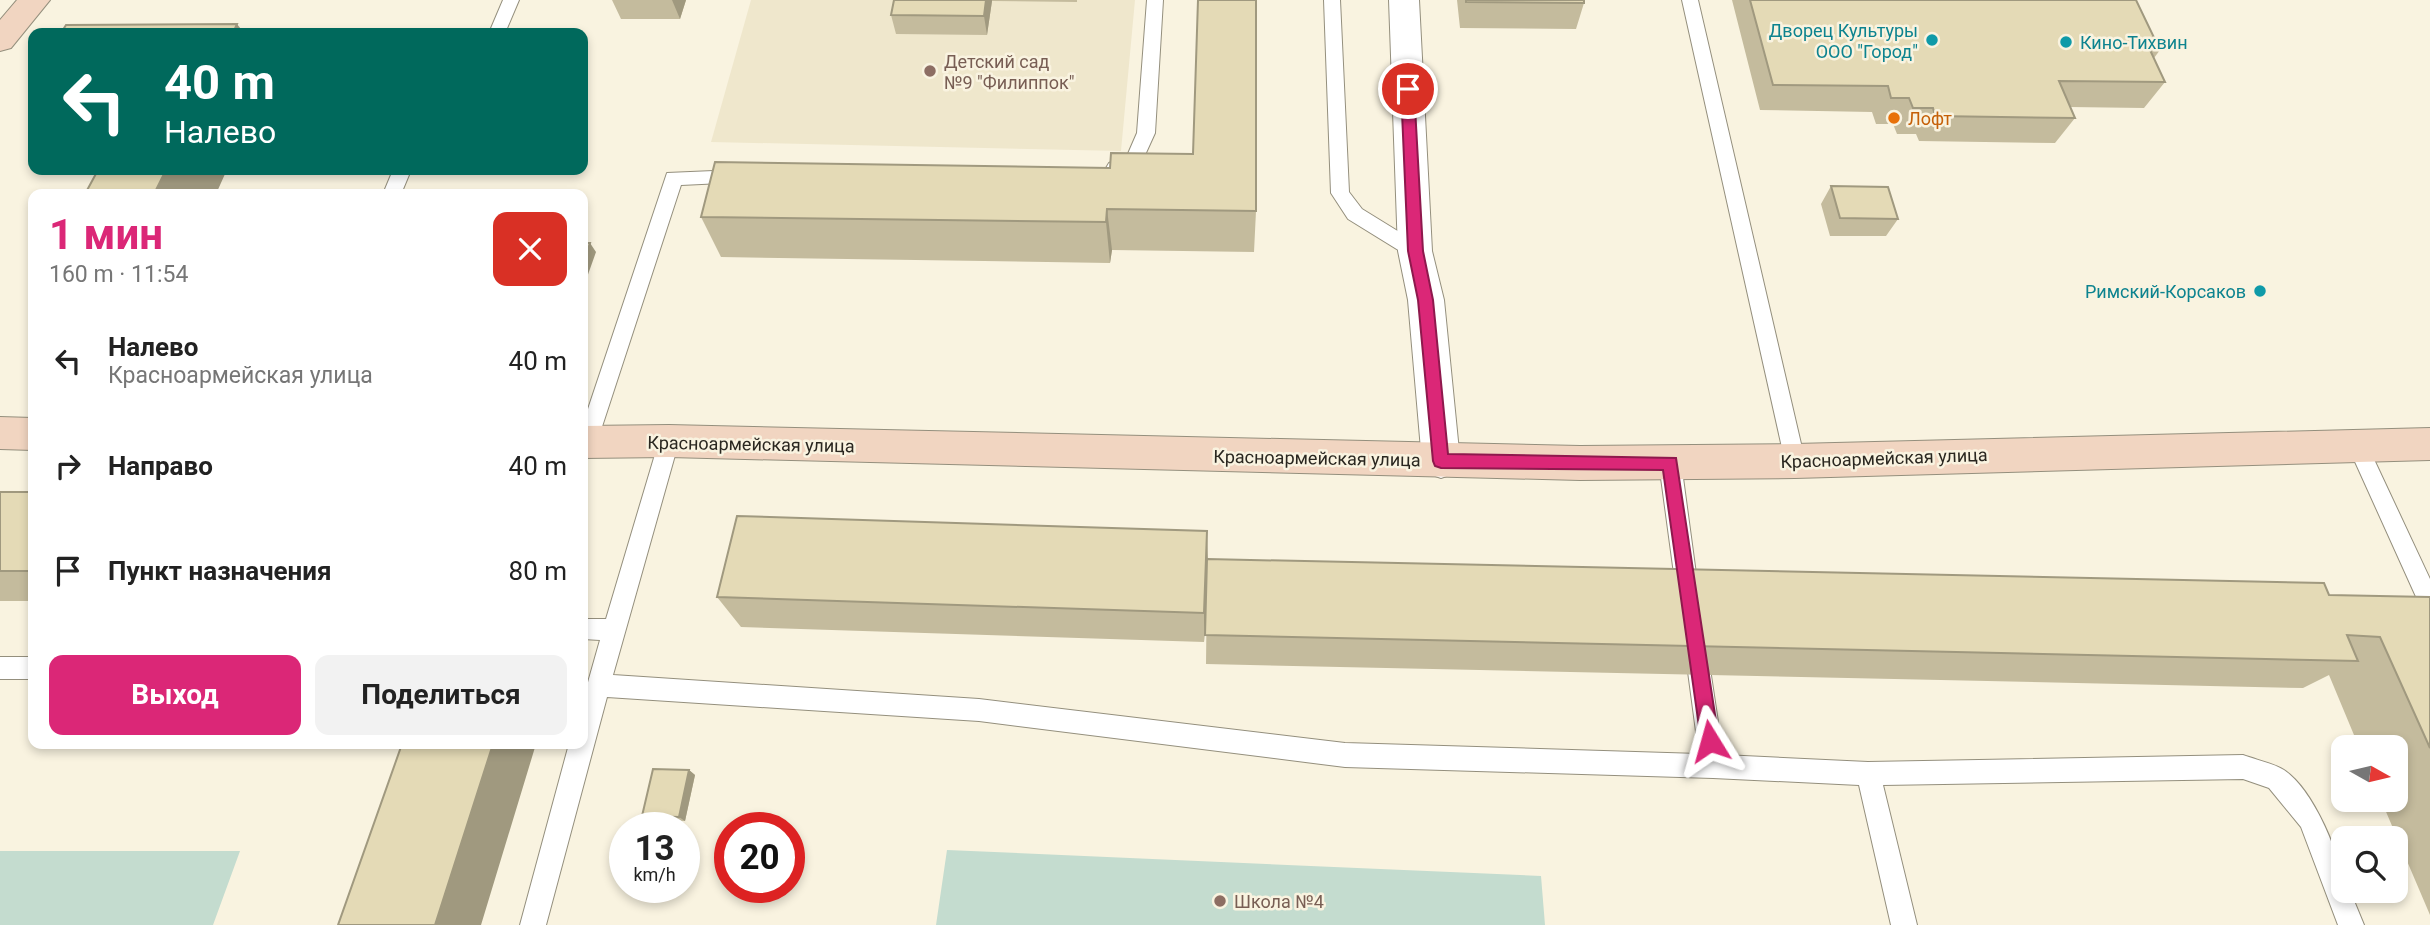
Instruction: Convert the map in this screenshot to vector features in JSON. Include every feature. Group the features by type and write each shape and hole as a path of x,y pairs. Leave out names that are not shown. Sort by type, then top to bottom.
{"street":[{"path":"0,40 35,0"},
{"path":"1404,0 1415,251 1426,300 1441,461"},
{"path":"0,433 28,433"},
{"name":"Красноармейская улица","path":"588,442 669,441 1441,461 1670,463 2430,444"}],"lane":[{"path":"499,28 510,0"},
{"path":"1090,173 1104,173 1134,161 1146,132 1156,0"},
{"path":"1332,0 1340,193 1355,214 1415,251"},
{"path":"1690,0 1796,461"},
{"path":"588,433 674,178 757,177"},
{"path":"588,719 669,441"},
{"path":"2357,444 2430,603"},
{"path":"1670,463 1713,766"},
{"path":"588,629 614,630"},
{"path":"0,668 28,668"},
{"path":"597,685 979,710 1345,755 1713,766 1868,774 2243,767 2277,779 2310,819 2351,925"},
{"path":"533,925 580,749"},
{"path":"1868,774 1904,925"}],"shaded area":[{"name":"Детский сад №9 \"Филиппок\"","path":"751,0 1135,0 1121,151 711,142"}],"green space":[{"name":"Школа №4","path":"947,850 1541,876 1545,925 936,925"},
{"path":"0,851 240,851 213,925 0,925"}],"building":[{"path":"894,0 986,0 984,16 891,15"},
{"path":"1198,0 1256,0 1256,211 1107,209 1106,222 701,217 715,162 1110,168 1111,153 1193,154"},
{"path":"1584,0 1584,3 1466,2"},
{"name":"Дворец Культуры ООО \"Город\"","path":"1750,0 2136,0 2160,50 2150,50 2165,82 2059,81 2075,118 1935,116 1933,108 1913,108 1909,98 1891,98 1888,86 1773,85"},
{"path":"237,24 235,28 64,28 66,25"},
{"path":"95,175 164,175 156,189 88,189"},
{"path":"1831,186 1888,187 1898,219 1840,218"},
{"path":"0,492 28,492 28,571 0,571"},
{"path":"737,516 1207,531 1204,613 717,597"},
{"path":"1207,559 2324,583 2329,595 2430,597 2430,748 2380,637 2347,635 2358,661 1205,635"},
{"path":"400,749 491,749 435,925 338,925"},
{"path":"653,769 689,770 680,812 643,812"}],"place":[{"name":"Дворец Культуры ООО \"Город\"","path":"1932,40"},
{"name":"Кино-Тихвин","path":"2066,42"},
{"name":"Детский сад №9 \"Филиппок\"","path":"930,71"},
{"name":"Лофт","path":"1894,118"},
{"name":"Римский-Корсаков","path":"2260,291"},
{"name":"Школа №4","path":"1220,901"}],"route":[{"path":"1408,89 1415,251 1426,300 1441,461 1670,463 1710,741"}]}
